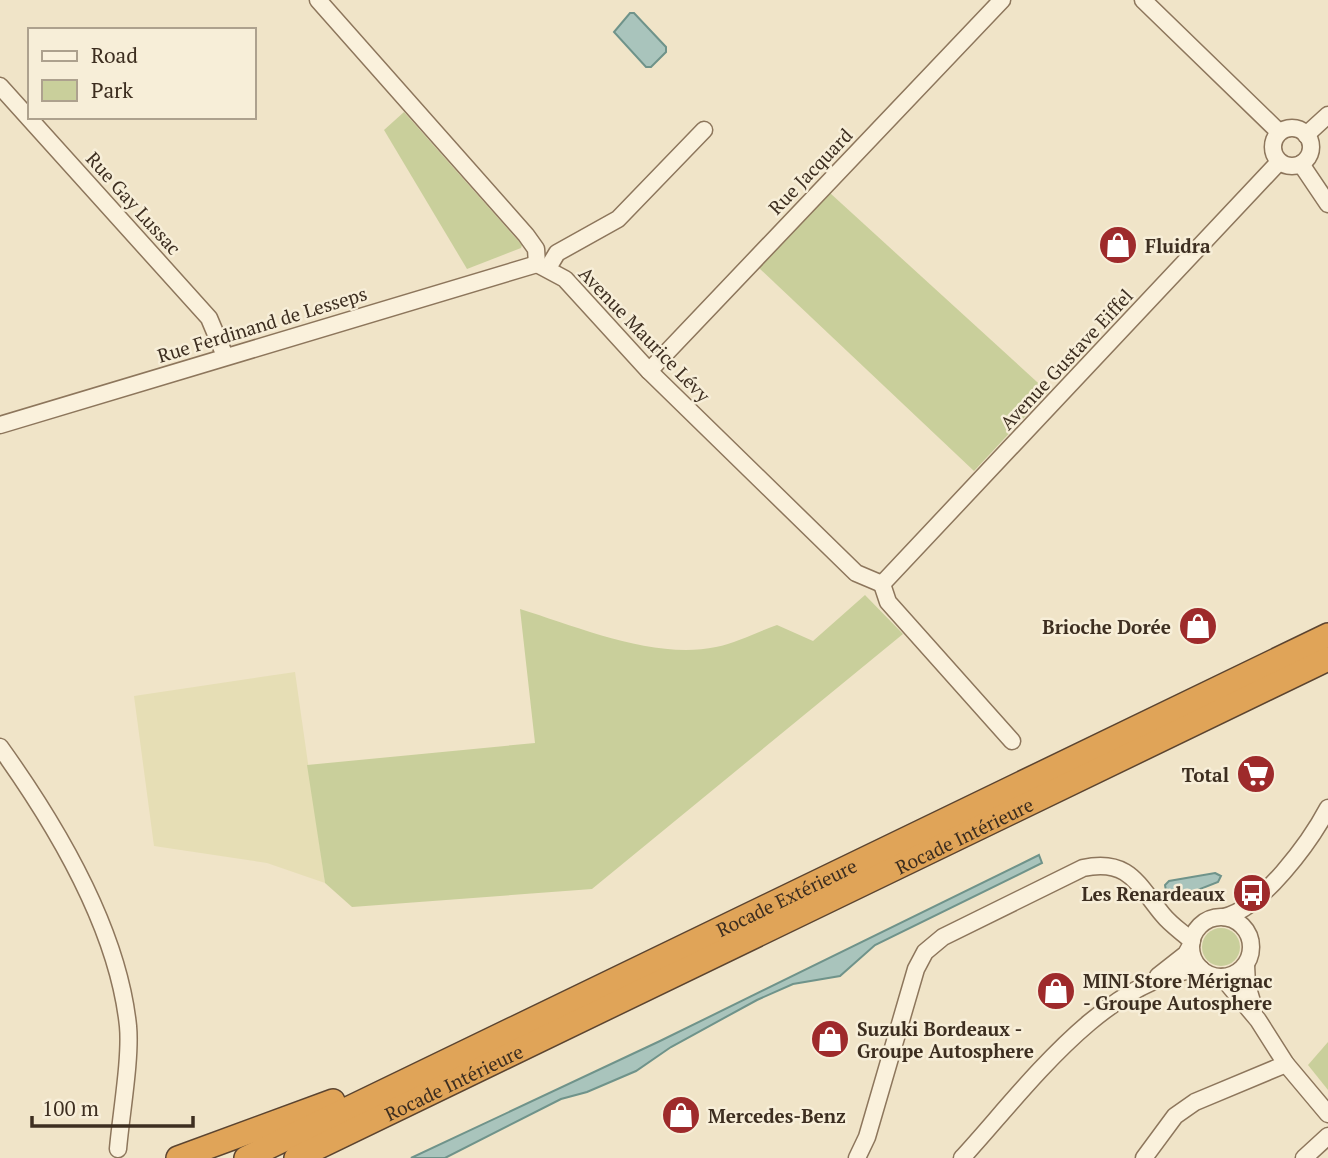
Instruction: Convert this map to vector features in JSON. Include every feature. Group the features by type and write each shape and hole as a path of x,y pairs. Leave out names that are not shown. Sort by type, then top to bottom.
{"highway":[{"name":"Rocade Extérieure","path":"246,1158 1328,635"},
{"name":"Rocade Intérieure","path":"301,1157 1328,659"},
{"path":"178,1158 319,1107 388,1077 411,1078"}],"street":[{"name":"Rue Jacquard","path":"649,371 1002,0"},
{"path":"1143,0 1279,132"},
{"name":"Avenue Maurice Lévy","path":"328,3 527,235 543,266 565,279 649,371 856,573 882,584"},
{"name":"Rue Gay Lussac","path":"0,86 28,117"},
{"path":"1306,135 1328,115"},
{"name":"Rue Gay Lussac","path":"30,119 209,318 225,356"},
{"path":"1296,129 1306,135 1310,154 1301,164 1290,167 1279,162 1272,147 1279,132 1296,129"},
{"path":"543,266 557,253 618,219 704,130"},
{"name":"Avenue Gustave Eiffel","path":"882,584 1279,162"},
{"path":"1301,164 1328,204"},
{"name":"Rue Ferdinand de Lesseps","path":"0,425 225,356 543,266"},
{"path":"882,584 888,602 1012,741"},
{"path":"0,747 65,847 110,948 128,1027 118,1149"},
{"path":"1222,977 1233,975 1245,965 1250,957 1250,924 1272,883 1328,808"},
{"path":"857,1158 872,1124 916,970 933,943 1060,879 1096,865 1126,872 1191,943 1192,954 1201,969 1222,977 1258,1020 1286,1064 1328,1114"},
{"path":"1177,927 1201,925 1224,917 1248,905 1272,883"},
{"path":"1224,917 1240,924 1250,939"},
{"path":"1142,988 1186,954 1201,925"},
{"path":"1245,965 1247,985 1258,1020"},
{"path":"964,1157 1084,1026 1115,1002 1142,988 1201,969"},
{"path":"1144,1158 1175,1116 1195,1101 1286,1064"},
{"path":"1304,1158 1328,1136"}],"shaded area":[{"path":"295,672 325,883 267,863 154,846 134,696"}],"green space":[{"path":"404,112 522,245 521,248 467,269 384,130"},
{"path":"830,193 1048,392 974,471 758,267"},
{"path":"865,595 903,634 592,889 352,907 325,883 307,765 535,743 520,609 617,640 668,649 692,650 724,645 777,625 813,641"},
{"path":"1221,928 1234,934 1240,947 1234,960 1221,966 1208,960 1202,947 1208,934"},
{"path":"1328,1042 1328,1090 1308,1065"}],"water":[{"path":"630,13 634,13 666,47 666,52 651,67 646,67 614,32"},
{"path":"1039,855 1042,863 875,945 840,976 793,984 757,1000 671,1047 636,1071 587,1092 561,1099 445,1158 411,1158 660,1041"},
{"path":"1215,873 1221,876 1218,882 1175,899 1167,897 1165,885 1169,881"}],"place":[{"name":"Fluidra","path":"1118,245"},
{"name":"Brioche Dorée","path":"1198,626"},
{"name":"Total","path":"1256,774"},
{"name":"Les Renardeaux","path":"1252,893"},
{"name":"MINI Store Mérignac - Groupe Autosphere","path":"1056,991"},
{"name":"Suzuki Bordeaux - Groupe Autosphere","path":"830,1039"},
{"name":"Mercedes-Benz","path":"681,1115"}]}
